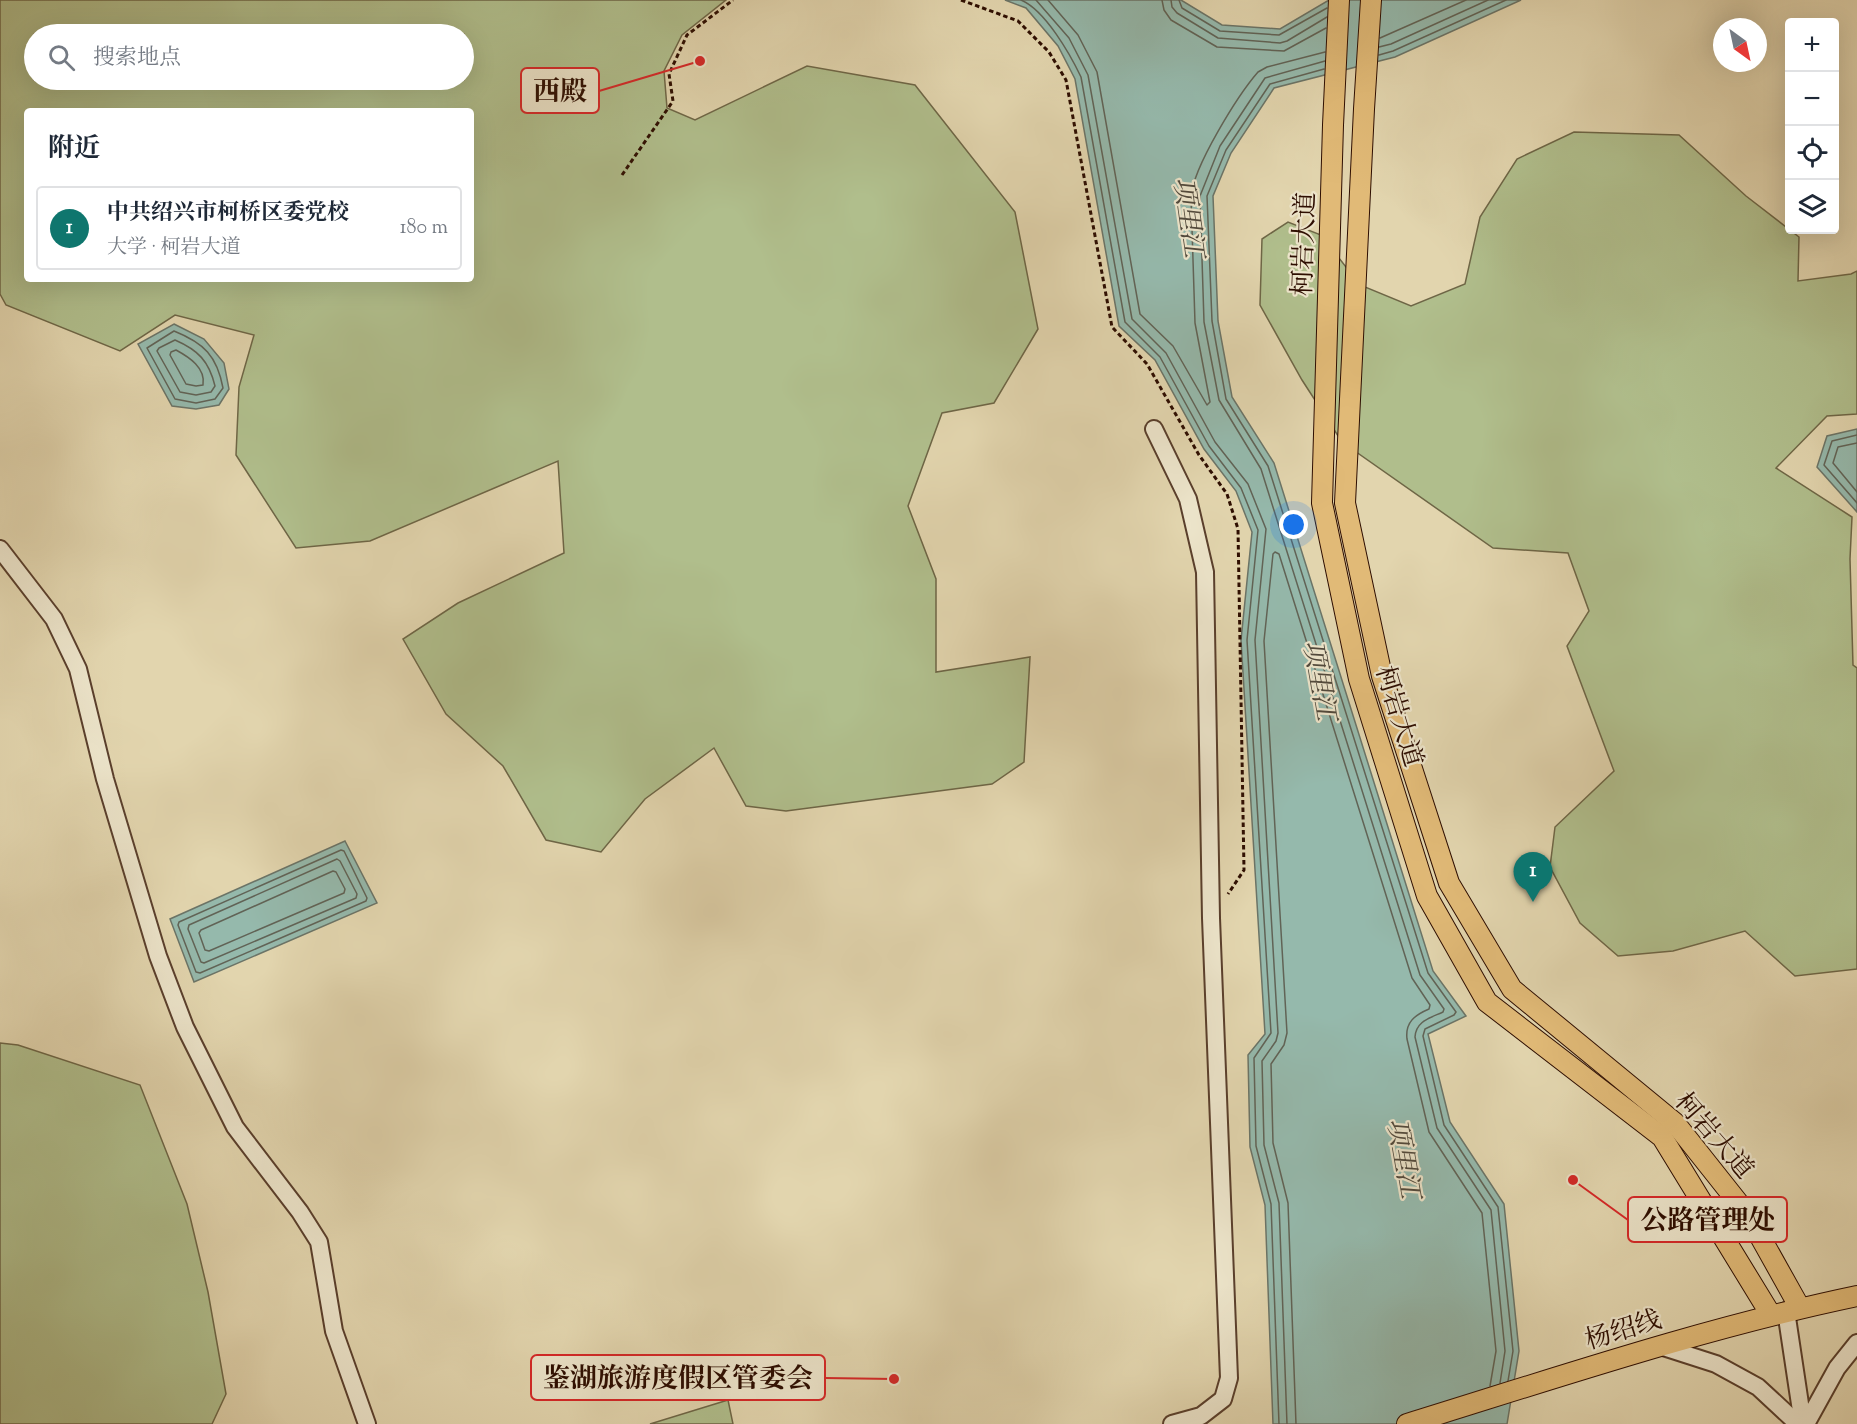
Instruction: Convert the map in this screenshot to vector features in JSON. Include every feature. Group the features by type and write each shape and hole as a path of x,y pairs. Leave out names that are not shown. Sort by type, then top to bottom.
{"main road":[{"name":"柯岩大道","path":"1339,0 1322,503 1359,679 1427,896 1487,1002 1662,1137 1786,1311"},
{"name":"柯岩大道","path":"1371,0 1345,503 1383,676 1449,883 1512,989 1676,1123 1748,1215 1786,1311"},
{"name":"杨绍线","path":"1407,1424 1660,1346 1786,1311 1857,1296"}],"street":[{"path":"1154,429 1188,499 1205,572 1211,918 1229,1378 1222,1399 1201,1416 1172,1424"},
{"path":"0,549 54,619 78,669 105,779 158,957 185,1027 235,1128 300,1212 319,1242 334,1331 368,1424"},
{"name":"柯岩大道","path":"1786,1311 1802,1424"},
{"path":"1660,1346 1716,1364 1758,1387 1802,1424 1837,1368 1857,1343"}],"path":[{"path":"622,175 673,101 669,74 687,35 733,0"}],"green space":[{"path":"0,0 726,0 682,35 664,71 667,108 695,120 807,66 915,85 1015,212 1038,329 994,403 942,413 908,506 936,579 936,672 1030,657 1024,762 992,784 786,811 746,806 714,748 645,799 601,852 546,840 503,766 446,714 403,639 458,603 564,553 558,461 370,541 296,548 236,455 239,387 254,335 175,315 120,351 6,305 0,294"},
{"path":"1574,132 1679,135 1746,196 1785,226 1785,234 1795,234 1799,237 1798,281 1851,274 1857,271 1857,414 1827,416 1776,468 1852,517 1850,559 1853,665 1857,668 1857,969 1795,976 1745,931 1673,951 1618,956 1580,923 1550,867 1555,827 1614,771 1567,646 1589,611 1568,553 1493,548 1342,442 1302,380 1260,305 1262,239 1288,222 1321,235 1360,285 1411,306 1465,284 1480,217 1517,159"},
{"path":"0,1043 18,1045 140,1085 187,1204 208,1292 226,1394 212,1424 0,1424"},
{"path":"728,1400 733,1424 650,1424"}],"water":[{"name":"项里江","path":"1005,0 1181,0 1222,25 1280,29 1329,0 1521,0 1395,57 1274,88 1231,153 1213,196 1218,321 1232,397 1274,463 1433,971 1466,1016 1428,1034 1450,1122 1504,1204 1519,1351 1507,1424 1273,1424 1265,1205 1250,1147 1248,1055 1265,1034 1241,640 1252,532 1236,491 1204,449 1155,360 1119,326 1075,79 1058,46 1026,8"},
{"path":"174,324 204,339 224,363 229,389 219,405 196,409 172,406 138,344"},
{"path":"1857,429 1857,512 1817,467 1827,436"},
{"path":"345,841 377,903 194,982 170,919"}],"place":[{"name":"西殿","path":"700,61"},
{"name":"中共绍兴市柯桥区委党校","path":"1533,902"},
{"name":"公路管理处","path":"1573,1180"},
{"name":"鉴湖旅游度假区管委会","path":"894,1379"}]}
